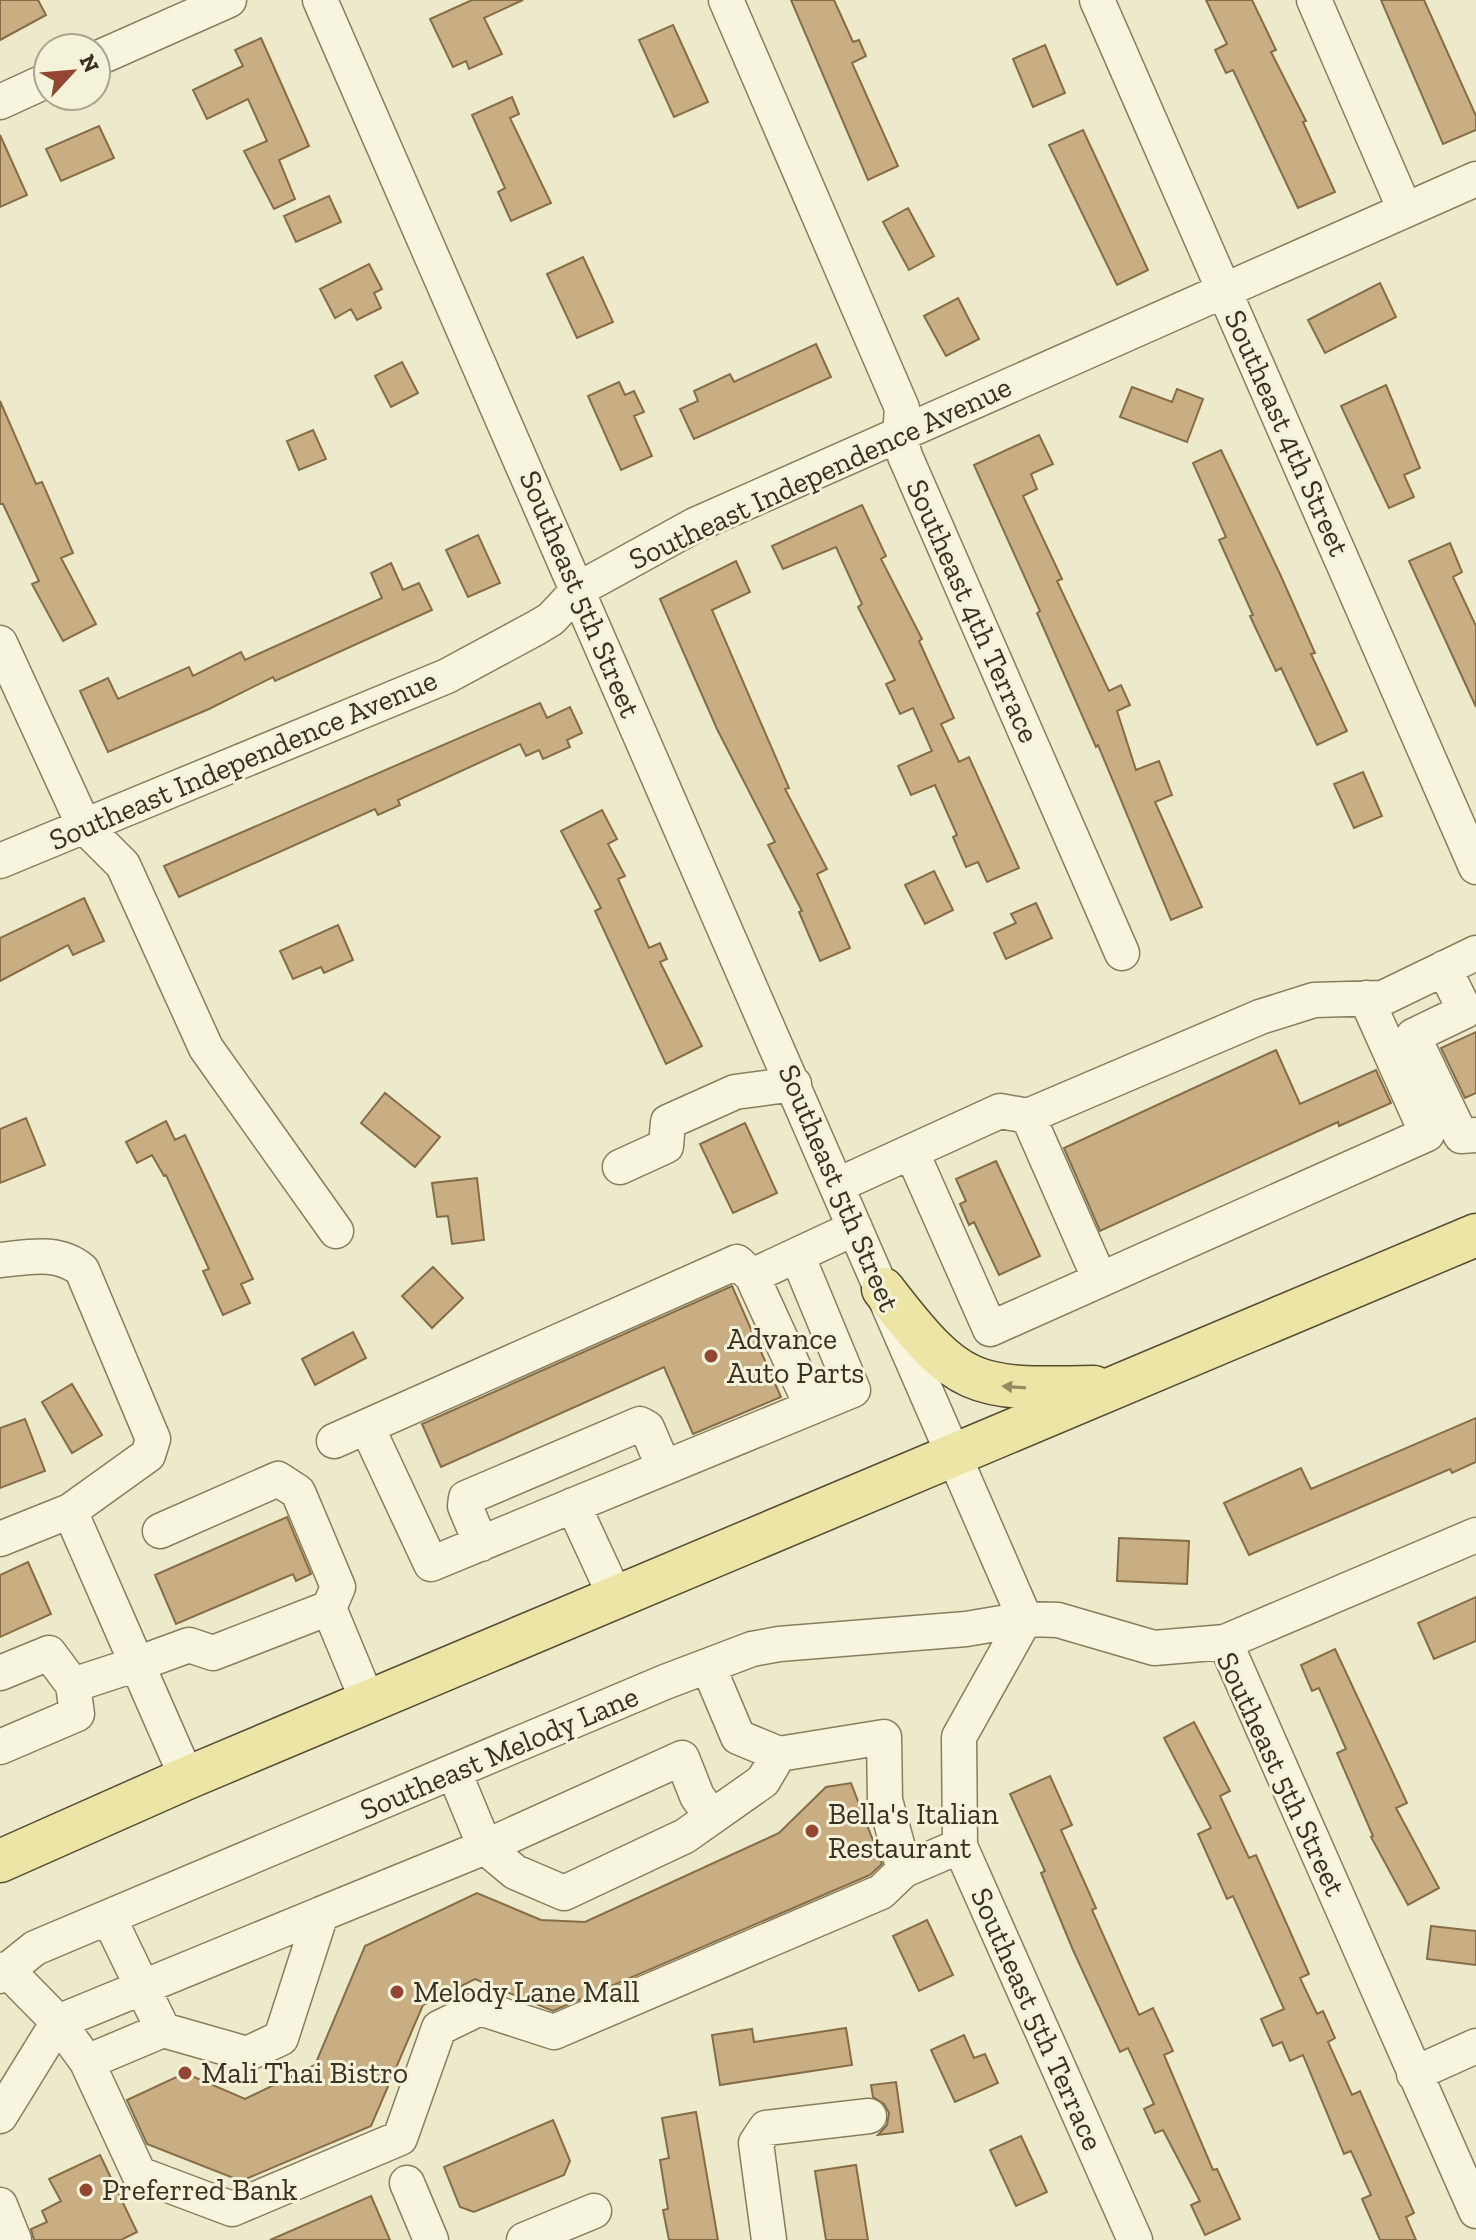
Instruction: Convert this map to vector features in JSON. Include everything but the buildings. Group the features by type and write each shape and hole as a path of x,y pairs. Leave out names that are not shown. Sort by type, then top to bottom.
{"main road":[{"path":"0,1861 187,1778 1476,1235"},
{"path":"883,1289 938,1354 977,1380 1018,1389 1120,1386"}],"street":[{"path":"112,52 229,0"},
{"name":"Southeast 5th Street","path":"320,0 1025,1619 1058,1620 1154,1648 1225,1642 1476,2211"},
{"name":"Southeast 4th Terrace","path":"726,0 902,408 900,436 905,456 1122,953"},
{"name":"Southeast 4th Street","path":"1097,0 1476,867"},
{"path":"1314,0 1405,210"},
{"path":"0,102 32,87"},
{"name":"Southeast Independence Avenue","path":"0,861 447,676 551,619 579,589 695,525 900,436 1223,288 1476,179"},
{"path":"0,643 84,826 123,865 206,1048 336,1231"},
{"path":"838,1185 1000,1111 1028,1116 1260,1017 1314,1000 1383,998 1476,953"},
{"path":"1444,968 1465,1011 1413,1036 1461,1136 1476,1135"},
{"path":"912,1153 990,1329 1427,1134 1366,998"},
{"path":"620,1167 666,1146 668,1122 735,1092 794,1084"},
{"path":"1028,1116 1100,1280"},
{"path":"752,1276 855,1228"},
{"path":"0,1260 42,1255 68,1258 82,1270 153,1439 148,1455 70,1511 0,1539"},
{"path":"367,1427 431,1564 481,1544 853,1390 797,1255"},
{"path":"334,1441 737,1262 752,1276 812,1407"},
{"path":"481,1544 465,1506 466,1498 640,1424 647,1428 664,1468"},
{"path":"73,1685 189,1645 213,1653 329,1608 338,1587 298,1492 278,1479 160,1531"},
{"path":"573,1505 616,1598"},
{"path":"70,1511 187,1778"},
{"path":"1225,1642 1476,1535"},
{"path":"329,1608 368,1702"},
{"name":"Southeast Melody Lane","path":"3,1972 35,1948 752,1649 779,1644 966,1629 1025,1619"},
{"name":"Southeast 5th Terrace","path":"1025,1619 959,1737 960,1846 1135,2240"},
{"path":"0,1673 49,1653 73,1685 77,1714 0,1747"},
{"path":"708,1666 738,1737 779,1754 884,1737 885,1800 904,1870"},
{"path":"454,1772 485,1847 515,1872 564,1893 685,1836 763,1781 779,1754"},
{"path":"0,2116 58,2022 485,1847 682,1758 697,1796 712,1817"},
{"path":"3,1972 58,2022 87,2062 139,2174 232,2209 400,2138 439,2028 480,2008 554,2032 881,1892 904,1870 960,1846"},
{"path":"87,2062 163,2030 247,2054 281,2038 321,1914"},
{"path":"109,1918 163,2030"},
{"path":"1414,2074 1476,2046"},
{"path":"769,2240 756,2143 766,2128 869,2116"},
{"path":"407,2183 431,2240"},
{"path":"0,2205 14,2240"},
{"path":"524,2240 594,2211"}],"place":[{"name":"Advance Auto Parts","path":"711,1356"},
{"name":"Bella's Italian Restaurant","path":"812,1831"},
{"name":"Melody Lane Mall","path":"397,1992"},
{"name":"Mali Thai Bistro","path":"185,2073"},
{"name":"Preferred Bank","path":"86,2190"}]}
